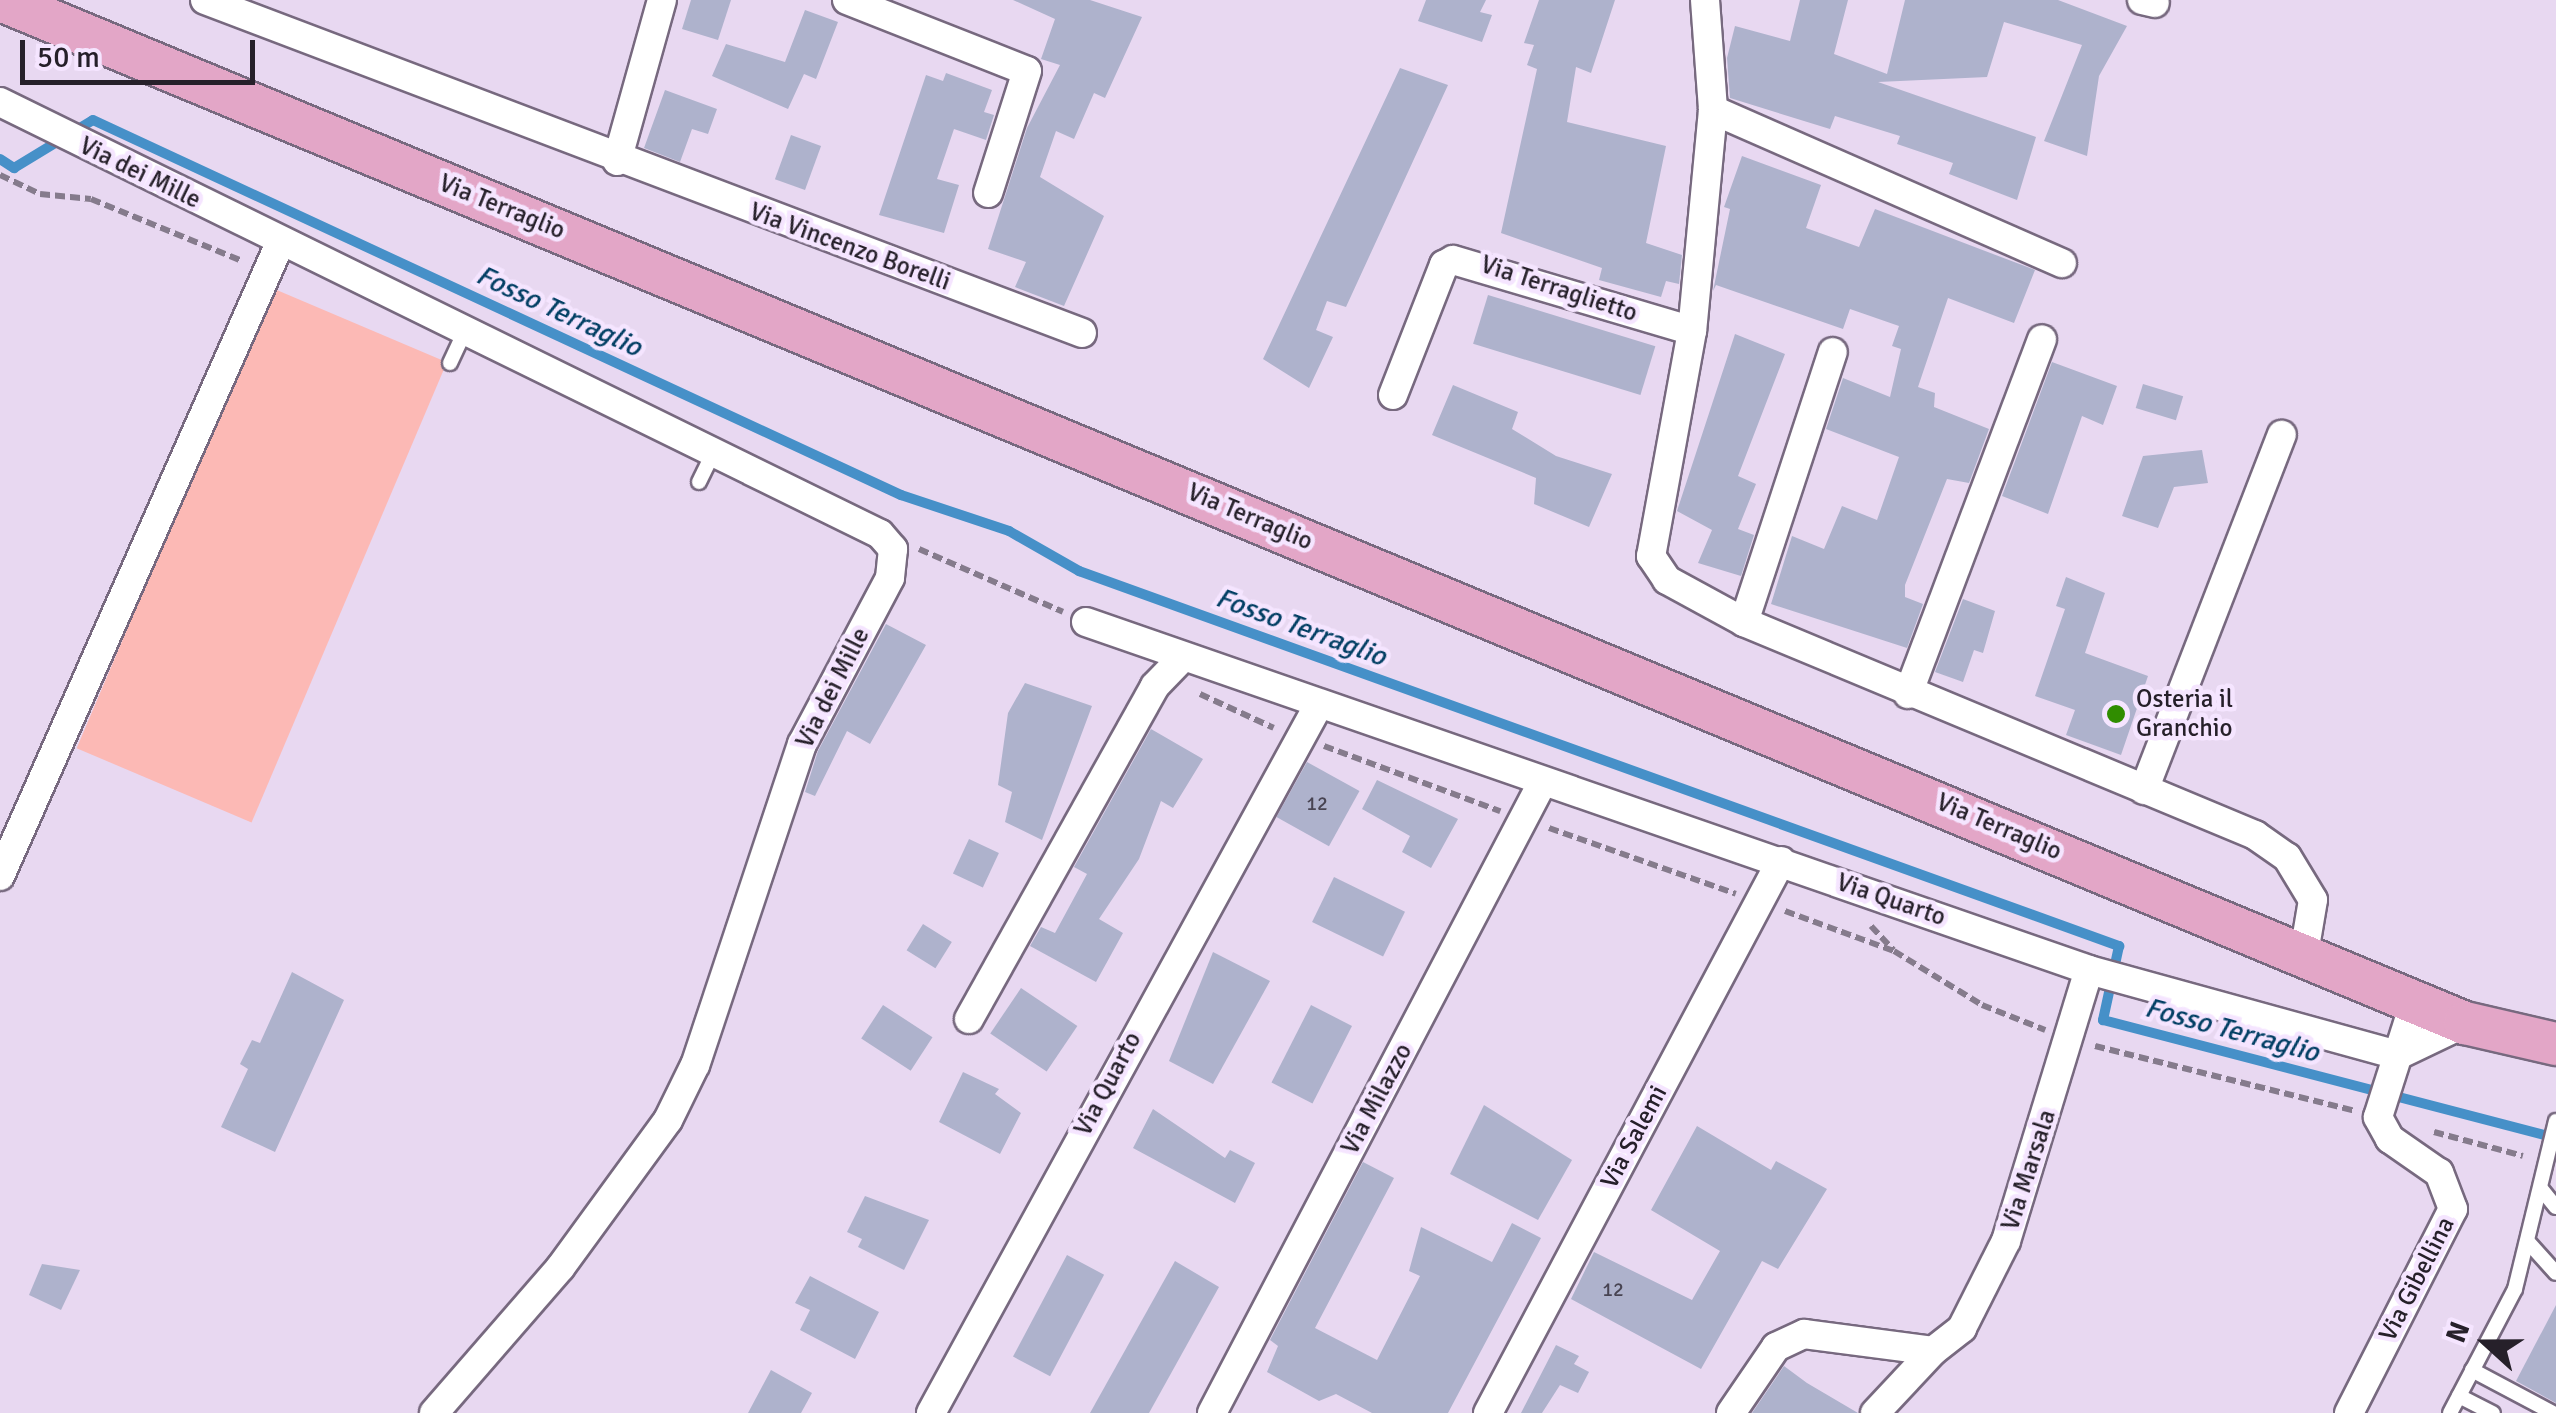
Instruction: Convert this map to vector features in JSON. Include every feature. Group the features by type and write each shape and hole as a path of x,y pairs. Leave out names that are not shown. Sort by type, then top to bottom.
{"main road":[{"name":"Via Terraglio","path":"1,0 2304,953 2482,1028 2556,1070"},
{"name":"Via Terraglio","path":"2482,1028 2556,1044"}],"street":[{"name":"Via Vincenzo Borelli","path":"206,0 617,161 1082,334"},
{"path":"617,161 662,0"},
{"path":"848,0 1027,71 988,194"},
{"path":"1706,0 1713,110 1692,331 1650,556 1667,580 1744,622 1908,694 2255,834 2288,857 2313,900 2304,953"},
{"name":"Via dei Mille","path":"0,102 880,534 893,549 890,578 802,744 695,1065 668,1120 560,1268 434,1413"},
{"path":"1713,110 2062,263"},
{"path":"0,876 282,242"},
{"name":"Via Terraglietto","path":"1394,395 1444,265 1453,260 1692,331"},
{"path":"1908,694 2042,339"},
{"path":"1744,622 1833,352"},
{"path":"2144,790 2282,436"},
{"name":"Via Quarto","path":"1086,622 1541,785 1781,861 2091,976 2130,981 2394,1064"},
{"path":"969,1019 1155,686 1182,657"},
{"name":"Via Quarto","path":"930,1413 1318,706"},
{"name":"Via Milazzo","path":"1212,1413 1541,785"},
{"name":"Via Salemi","path":"1488,1413 1781,861"},
{"name":"Via Marsala","path":"1875,1413 1933,1350 1962,1328 2006,1241 2091,976"},
{"path":"2378,1111 2414,1001"},
{"path":"2394,1064 2482,1028"},
{"name":"Via Gibellina","path":"2349,1413 2453,1209 2439,1173 2390,1138 2378,1111"},
{"path":"1731,1413 1776,1347 1804,1334 1933,1350"}],"lane":[{"path":"450,363 465,332"},
{"path":"699,482 714,453"},
{"path":"2450,1413 2529,1243 2556,1121"},
{"path":"2542,1190 2556,1207"},
{"path":"2529,1243 2556,1272"},
{"path":"2472,1370 2552,1413"},
{"path":"2459,1396 2493,1413"}],"path":[{"path":"893,549 916,547 1086,622"},
{"path":"1894,950 1982,1005 2073,1034 2378,1111 2524,1156"}],"shaded area":[{"path":"272,288 447,362 252,822 77,748"}],"building":[{"path":"691,0 731,0 718,40 682,29"},
{"path":"1013,0 1090,0 1142,17 1105,98 1094,93 1074,139 1056,131 1040,177 1104,216 1064,306 1015,287 1026,262 988,249 1027,128 1060,65 1041,59 1055,19"},
{"path":"1426,0 1486,0 1480,12 1492,15 1482,42 1418,21"},
{"path":"1539,0 1615,0 1591,73 1576,67 1567,122 1666,146 1646,243 1682,255 1679,284 1666,281 1661,297 1599,280 1602,268 1501,233 1537,69 1527,65 1534,45 1524,43"},
{"path":"1800,0 1848,0 1834,54 1887,74 1905,0 2058,0 2127,26 2099,76 2087,156 2044,141 2082,45 2004,22 1987,77 1878,82 2036,137 2017,200 1949,174 1953,163 1897,144 1900,136 1835,116 1830,129 1730,98 1727,58 1735,26 1790,41"},
{"path":"805,10 838,22 816,79 804,74 788,109 712,76 726,44 785,62"},
{"path":"1400,68 1448,85 1346,307 1327,301 1316,330 1333,337 1309,388 1263,359"},
{"path":"946,73 992,90 984,112 994,115 986,140 954,129 937,179 959,185 944,233 879,215 926,75 943,81"},
{"path":"665,90 717,109 708,134 692,129 680,162 644,148"},
{"path":"791,135 821,146 805,190 775,179"},
{"path":"1742,156 1821,185 1806,228 1859,247 1875,209 2035,270 2014,323 1948,298 1918,387 1935,393 1934,407 1989,429 1969,483 1947,479 1905,585 1905,597 1923,604 1907,648 1771,604 1792,536 1824,549 1842,506 1877,520 1899,457 1826,429 1843,378 1890,397 1901,349 1892,346 1899,326 1850,309 1843,329 1716,285 1713,291 1730,209 1724,207"},
{"path":"1488,295 1655,346 1640,395 1473,344"},
{"path":"1735,334 1785,354 1738,476 1756,484 1738,529 1754,535 1741,576 1698,563 1712,530 1677,511"},
{"path":"2052,362 2117,386 2103,425 2082,416 2048,514 2002,496"},
{"path":"2143,384 2183,396 2176,420 2136,408"},
{"path":"1453,385 1518,412 1512,429 1556,456 1612,474 1589,527 1534,504 1536,478 1432,435"},
{"path":"2202,450 2208,483 2174,487 2158,528 2122,516 2143,456"},
{"path":"2066,577 2105,593 2085,653 2148,676 2121,755 2066,735 2075,710 2035,696 2065,609 2056,606"},
{"path":"1963,599 1995,611 1983,653 1974,650 1963,682 1935,672"},
{"path":"886,624 926,645 870,744 847,731 815,796 805,792 818,751"},
{"path":"1025,683 1092,706 1042,840 1005,822 1012,792 998,785 1008,713"},
{"path":"1151,729 1203,759 1173,808 1161,801 1139,859 1099,919 1123,933 1096,982 1030,946 1041,927 1055,933 1087,874 1074,867"},
{"path":"1307,762 1359,791 1329,846 1276,817"},
{"path":"1377,780 1458,819 1431,868 1402,852 1410,836 1362,809"},
{"path":"969,839 999,853 983,887 953,873"},
{"path":"1334,877 1405,912 1383,957 1312,922"},
{"path":"923,924 952,942 935,968 907,950"},
{"path":"1213,952 1270,981 1213,1084 1169,1061"},
{"path":"292,972 344,1000 275,1152 221,1127 248,1069 240,1064 252,1040 260,1043"},
{"path":"1021,988 1077,1026 1047,1072 990,1034"},
{"path":"883,1005 932,1037 911,1071 861,1039"},
{"path":"1311,1005 1352,1026 1312,1103 1272,1083"},
{"path":"963,1072 999,1089 995,1094 1021,1113 1000,1154 939,1122"},
{"path":"1484,1105 1572,1160 1538,1220 1450,1174"},
{"path":"1153,1109 1225,1158 1230,1150 1255,1163 1235,1203 1133,1148"},
{"path":"1697,1126 1771,1170 1776,1161 1827,1189 1778,1269 1762,1261 1701,1369 1571,1299 1594,1252 1692,1300 1720,1251 1651,1210"},
{"path":"1363,1162 1394,1178 1315,1328 1377,1360 1420,1276 1409,1271 1421,1227 1492,1262 1512,1223 1541,1238 1448,1413 1372,1413 1336,1394 1319,1401 1267,1372 1278,1346 1270,1340"},
{"path":"865,1196 929,1220 904,1270 858,1247 862,1239 847,1232"},
{"path":"1067,1255 1104,1275 1050,1376 1013,1357"},
{"path":"1175,1261 1219,1287 1149,1413 1090,1413"},
{"path":"42,1264 80,1270 61,1310 29,1295"},
{"path":"810,1276 879,1312 855,1359 800,1330 810,1310 795,1303"},
{"path":"2556,1305 2556,1403 2516,1381"},
{"path":"1556,1345 1579,1356 1574,1364 1589,1372 1578,1393 1560,1385 1542,1413 1521,1413"},
{"path":"1784,1366 1807,1383 1858,1413 1752,1413"},
{"path":"771,1370 812,1393 801,1413 748,1413"}],"waterway":[{"name":"Fosso Terraglio","path":"0,159 14,168 93,120 901,495 1009,531 1079,571 2119,946 2103,1020 2556,1138"}],"place":[{"name":"Osteria il Granchio","path":"2116,714"}]}
